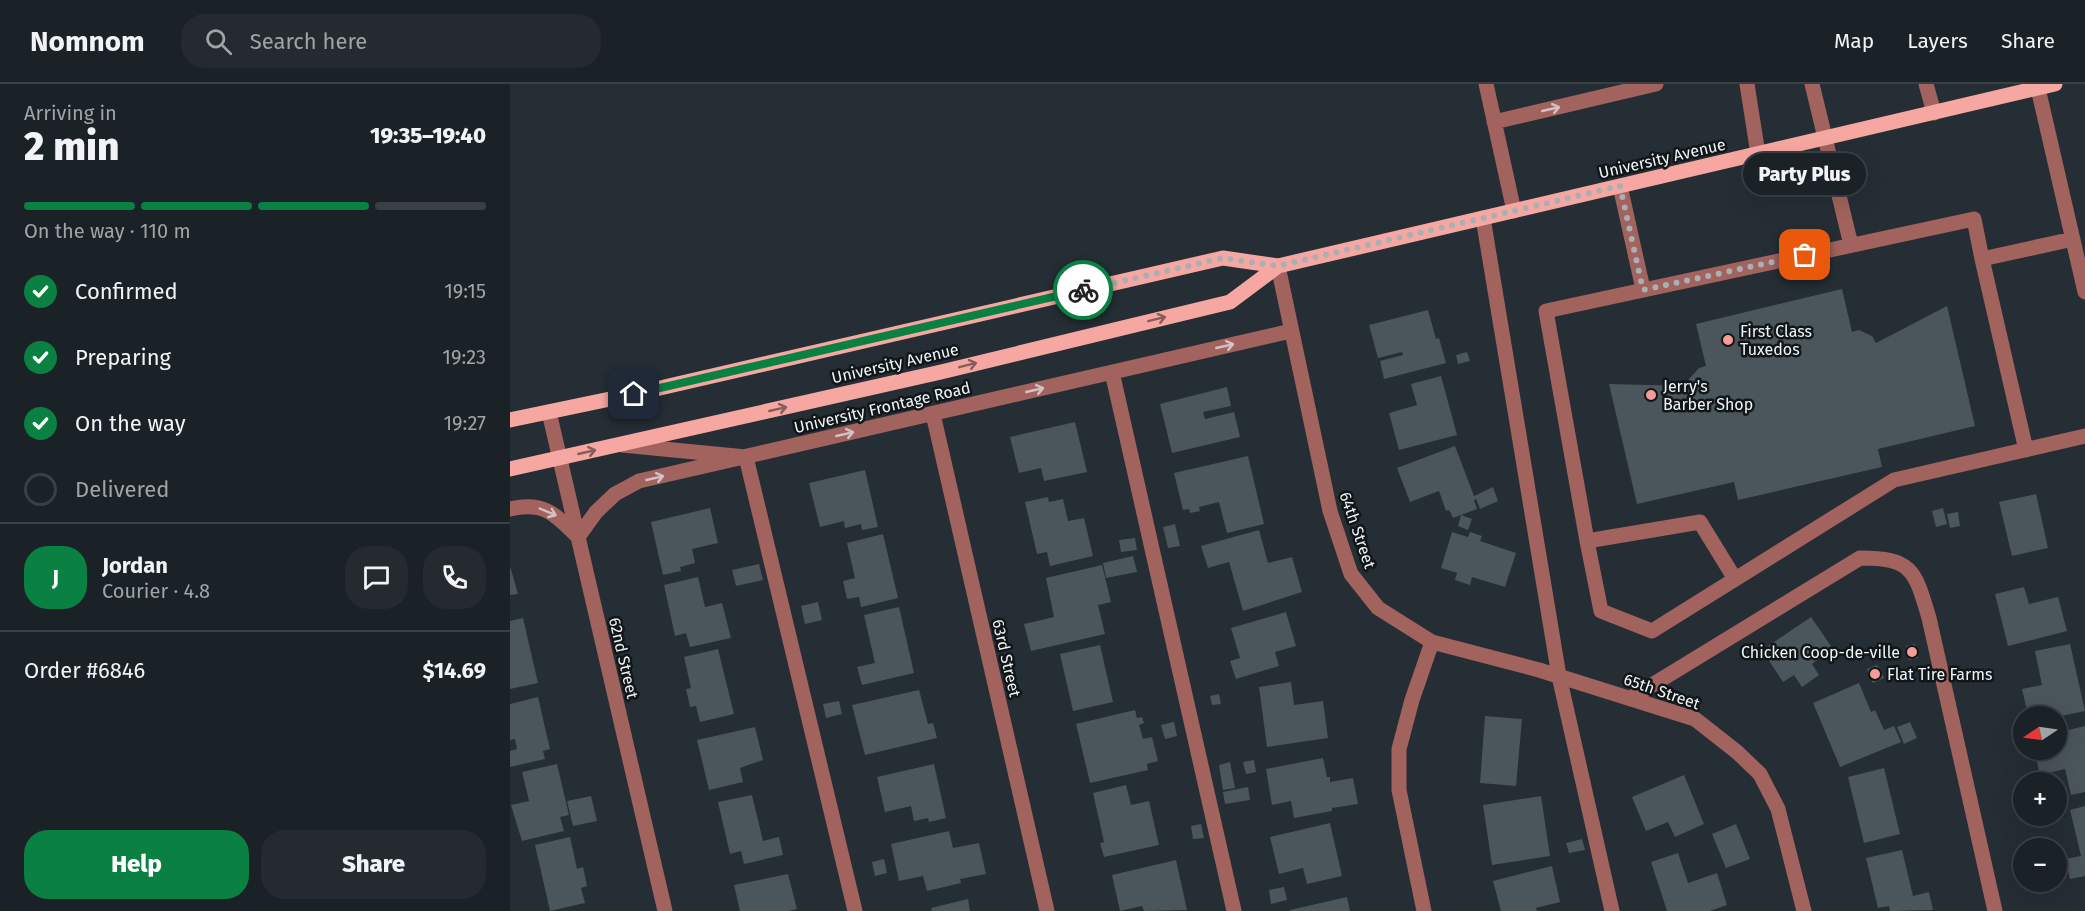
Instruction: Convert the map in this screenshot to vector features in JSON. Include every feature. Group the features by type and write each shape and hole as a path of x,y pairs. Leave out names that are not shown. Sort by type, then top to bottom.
{"main road":[{"name":"University Avenue","path":"510,420 1223,258 1278,266 1934,113 2037,86 2055,84"},
{"name":"University Avenue","path":"510,469 941,372 1230,302 1278,266"}],"street":[{"path":"1486,84 1514,211"},
{"path":"1494,122 1656,84"},
{"path":"1747,84 1758,154"},
{"path":"1812,84 1851,245"},
{"path":"1926,84 1934,113"},
{"path":"2037,86 2085,292"},
{"path":"1620,186 1643,290"},
{"path":"1483,218 1559,676 1612,911"},
{"path":"2026,450 1974,219 1546,311 1601,611 1652,631 1894,480 2026,450 2085,436"},
{"path":"1982,259 2073,238"},
{"name":"64th Street","path":"1278,266 1330,511 1351,574 1378,608 1432,642"},
{"name":"University Frontage Road","path":"578,537 596,512 615,494 639,481 1291,331"},
{"path":"1112,372 1234,911"},
{"name":"62nd Street","path":"549,412 665,911"},
{"name":"63rd Street","path":"933,414 1047,911"},
{"path":"620,444 746,457 855,911"},
{"path":"510,509 528,505 554,513 578,537"},
{"path":"1587,541 1700,522 1735,579"},
{"path":"1631,698 1860,558 1884,558 1905,566 1918,582 1929,618 1995,911"},
{"path":"1424,911 1399,790 1399,749 1412,700 1432,642"},
{"name":"65th Street","path":"1432,642 1559,676 1695,719 1737,752 1760,774 1778,809 1804,911"}],"building":[{"path":"1842,289 1852,332 1859,330 1872,336 1876,343 1947,306 1975,426 1878,449 1882,467 1738,500 1734,482 1637,504 1609,384 1688,386 1688,380 1699,368 1706,366 1696,324"},
{"path":"1428,310 1446,363 1384,379 1380,361 1403,355 1402,352 1378,358 1369,325"},
{"path":"1467,352 1470,361 1458,364 1456,355"},
{"path":"1441,376 1457,435 1399,450 1389,413 1417,405 1411,384"},
{"path":"1227,387 1231,406 1203,412 1205,419 1234,412 1240,437 1172,453 1160,404"},
{"path":"1075,422 1087,472 1044,481 1041,468 1019,473 1010,437"},
{"path":"1455,446 1474,496 1493,487 1498,501 1480,509 1476,499 1474,500 1477,509 1453,518 1449,510 1446,511 1439,491 1410,502 1397,468"},
{"path":"1248,456 1264,524 1227,533 1219,502 1199,507 1200,511 1190,513 1189,509 1183,510 1174,473"},
{"path":"865,470 878,527 862,530 861,524 845,528 844,521 820,527 809,483"},
{"path":"2036,494 2048,548 2012,556 1999,502"},
{"path":"1048,497 1049,502 1063,499 1068,521 1084,518 1093,556 1050,566 1047,552 1037,554 1025,502"},
{"path":"710,508 718,543 692,549 695,563 680,567 681,571 663,575 651,522"},
{"path":"1943,508 1947,524 1936,527 1932,511"},
{"path":"1958,512 1960,526 1950,528 1947,514"},
{"path":"1461,515 1472,519 1468,530 1458,526"},
{"path":"1175,524 1180,546 1168,548 1163,527"},
{"path":"1259,530 1268,563 1292,557 1302,592 1243,611 1229,562 1208,568 1201,546"},
{"path":"1452,532 1468,537 1470,532 1482,536 1480,541 1516,553 1505,587 1472,577 1470,585 1455,580 1457,573 1441,568"},
{"path":"883,534 898,598 861,607 859,597 847,599 843,581 855,578 847,543"},
{"path":"1135,538 1137,550 1121,552 1119,540"},
{"path":"1133,556 1137,572 1106,578 1103,563"},
{"path":"759,564 763,580 736,586 732,570"},
{"path":"1102,565 1111,602 1098,605 1105,634 1031,651 1024,624 1054,617 1046,578"},
{"path":"510,566 518,594 510,595"},
{"path":"698,577 705,607 722,603 731,638 690,647 686,633 675,636 664,585"},
{"path":"2024,587 2029,604 2058,597 2067,631 2008,646 1995,594"},
{"path":"818,602 822,620 805,624 801,606"},
{"path":"899,607 914,673 862,685 857,667 875,663 864,615"},
{"path":"1286,612 1296,646 1275,652 1279,666 1236,679 1230,661 1240,658 1231,628"},
{"path":"1811,617 1833,649 1812,664 1819,675 1802,687 1794,675 1783,682 1762,650"},
{"path":"523,618 538,683 510,689 510,621"},
{"name":"Chicken Coop-de-ville","path":"1915,644 1918,658 1909,660 1906,646"},
{"path":"2070,644 2085,711 2067,715 2067,706 2026,706 2022,689 2042,685 2035,651"},
{"path":"1100,645 1113,702 1073,711 1060,654"},
{"path":"718,649 734,714 700,722 696,706 690,707 686,689 691,688 684,657"},
{"name":"Flat Tire Farms","path":"1877,665 1884,678 1873,683 1867,669"},
{"path":"1291,682 1294,705 1323,701 1328,738 1267,747 1259,687"},
{"path":"1859,683 1871,712 1875,710 1884,730 1894,726 1901,742 1840,767 1813,703"},
{"path":"919,690 928,724 933,723 937,738 865,755 852,705"},
{"path":"1219,694 1221,704 1212,705 1210,696"},
{"path":"538,697 550,749 543,751 545,759 510,767 510,751 517,749 515,739 510,740 510,704"},
{"path":"839,701 842,714 826,718 823,704"},
{"path":"1135,710 1137,718 1142,717 1144,723 1139,725 1143,739 1152,737 1158,761 1147,764 1148,770 1090,783 1076,724"},
{"path":"1485,716 1522,719 1516,786 1480,783"},
{"path":"1174,722 1177,736 1165,739 1161,725"},
{"path":"1910,722 1917,738 1904,744 1897,727"},
{"path":"2085,726 2085,792 2071,795 2065,769 2039,772 2036,760 2067,760 2067,730"},
{"path":"755,727 763,760 740,768 743,782 709,790 697,740"},
{"path":"1323,758 1330,782 1353,778 1358,804 1294,818 1291,801 1272,805 1266,769"},
{"path":"1254,760 1256,772 1246,774 1243,762"},
{"path":"1230,762 1235,788 1223,790 1219,765"},
{"path":"557,764 569,815 560,817 564,831 522,841 511,805 529,801 522,772"},
{"path":"934,764 946,818 929,822 928,818 914,821 911,806 885,812 877,777"},
{"path":"1884,768 1900,834 1864,843 1848,777"},
{"path":"1684,775 1704,824 1675,837 1668,822 1646,831 1632,797"},
{"path":"1126,785 1131,805 1149,801 1159,845 1104,857 1100,843 1104,842 1093,793"},
{"path":"1248,787 1250,800 1225,804 1223,792"},
{"path":"752,795 763,841 779,837 783,855 744,864 741,851 730,854 718,802"},
{"path":"591,796 597,821 573,826 567,801"},
{"path":"1541,796 1550,856 1492,865 1483,805"},
{"path":"2085,806 2085,876 2070,879 2067,859 2081,856 2070,810"},
{"path":"1330,823 1342,876 1307,884 1303,868 1279,874 1270,837"},
{"path":"1201,824 1204,838 1193,839 1191,826"},
{"path":"1736,824 1750,859 1726,868 1712,834"},
{"path":"949,831 953,848 979,843 986,874 960,879 961,883 927,891 923,876 899,881 891,844"},
{"path":"570,837 577,869 583,867 587,886 581,888 585,903 550,911 535,845"},
{"path":"1582,839 1585,850 1569,853 1566,843"},
{"path":"1902,850 1913,896 1929,892 1933,910 1890,911 1889,906 1878,908 1866,858"},
{"path":"1678,853 1688,883 1717,873 1727,905 1710,911 1667,911 1651,862"},
{"path":"884,859 887,873 875,876 872,862"},
{"path":"1176,860 1187,910 1144,911 1142,906 1120,911 1112,875"},
{"path":"1552,866 1560,902 1536,908 1537,911 1501,911 1493,881"},
{"path":"788,874 797,909 740,911 734,885"},
{"path":"1284,887 1287,900 1271,904 1269,890"},
{"path":"1347,897 1350,911 1290,911 1290,910"},
{"path":"968,899 970,911 932,911 931,908"}],"way so far":[{"path":"1083,290 1223,258 1278,266 1620,186 1643,290 1805,255"}],"place":[{"name":"Party Plus","path":"1805,255"},
{"name":"First Class Tuxedos","path":"1728,340"},
{"name":"Jerry's Barber Shop","path":"1651,395"},
{"name":"Chicken Coop-de-ville","path":"1912,652"},
{"name":"Flat Tire Farms","path":"1875,674"}],"route":[{"path":"634,394 1083,290"}]}
